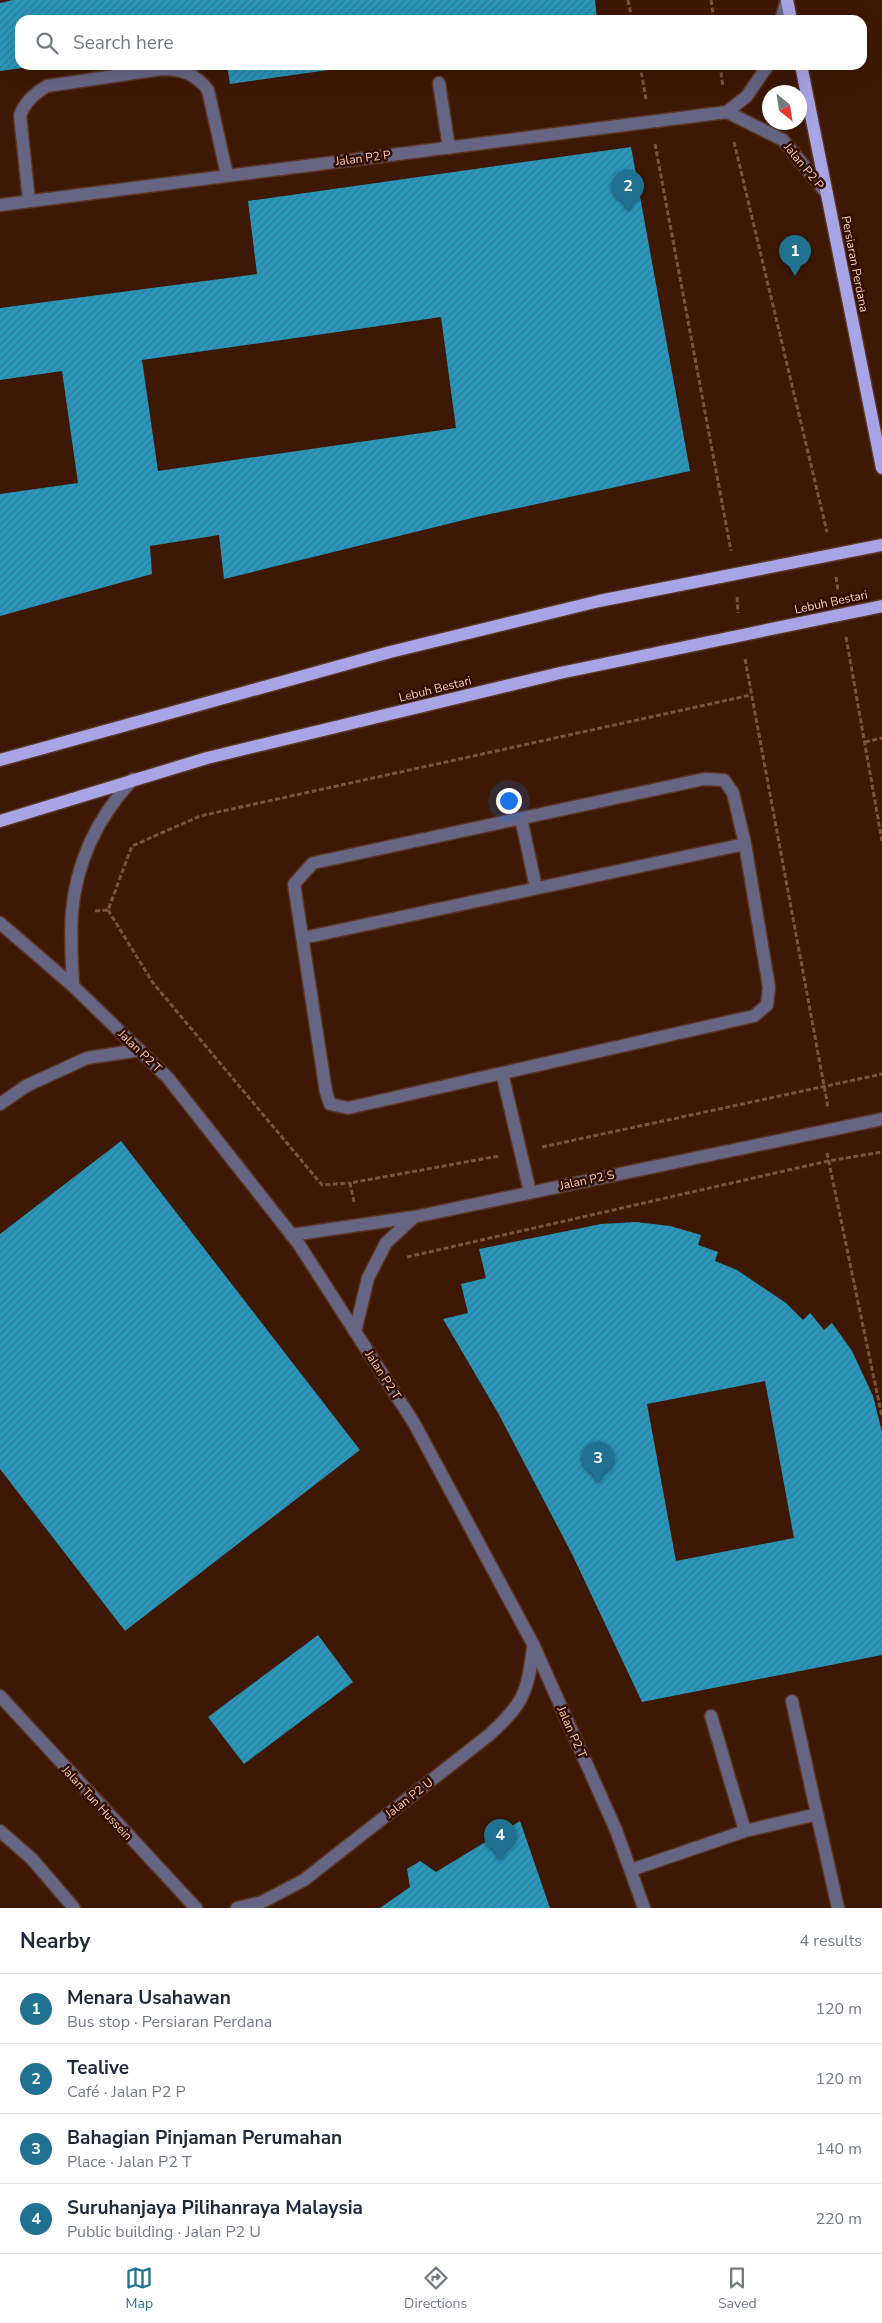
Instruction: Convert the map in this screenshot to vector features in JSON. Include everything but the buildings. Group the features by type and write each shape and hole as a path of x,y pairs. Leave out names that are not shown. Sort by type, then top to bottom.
{"main road":[{"path":"787,0 790,15"},
{"name":"Persiaran Perdana","path":"801,70 882,468"},
{"path":"2,759 390,652 599,601 882,545"},
{"name":"Lebuh Bestari","path":"0,821 207,758 560,673 882,606"}],"street":[{"path":"782,15 787,0"},
{"path":"29,201 20,115 24,105 34,94 47,86 155,70"},
{"path":"178,70 200,79 208,90 227,175"},
{"path":"727,112 747,96 765,70"},
{"path":"439,83 449,148"},
{"name":"Jalan P2 P","path":"0,205 727,112 783,140 827,194"},
{"path":"704,779 724,780 733,793 745,844 769,987 767,1005 754,1016 348,1108 330,1104 326,1092 294,884 313,863 704,779"},
{"path":"73,986 72,913 82,859 100,821 115,799 133,780"},
{"path":"521,818 536,888"},
{"path":"303,938 745,844"},
{"name":"Jalan P2 T","path":"0,923 73,986 168,1078 291,1235 355,1332 414,1423 533,1644 616,1830 644,1908"},
{"path":"0,1104 26,1086 87,1058 140,1050"},
{"path":"502,1073 530,1192"},
{"name":"Jalan P2 S","path":"291,1235 414,1217 882,1119"},
{"path":"355,1332 368,1278 386,1244 414,1217"},
{"name":"Jalan P2 U","path":"237,1908 262,1902 304,1880 489,1735 508,1718 523,1697 530,1672 533,1644"},
{"name":"Jalan Tun Hussein","path":"0,1696 196,1908"},
{"path":"792,1701 838,1908"},
{"path":"711,1716 745,1831"},
{"path":"631,1870 745,1831 817,1814"},
{"path":"0,1831 32,1859 74,1908"}],"path":[{"path":"628,0 631,15"},
{"path":"711,0 713,15"},
{"path":"641,70 736,574 740,635 825,1085 828,1161 882,1417"},
{"path":"721,70 727,112 832,555 882,841"},
{"path":"108,910 132,846 200,816 751,695"},
{"path":"865,742 882,738"},
{"path":"72,913 108,910"},
{"path":"108,910 153,983 322,1185 350,1183 520,1152 882,1074"},
{"path":"386,1244 402,1258 828,1161 882,1152"},
{"path":"350,1183 360,1225"}],"place":[{"name":"Tealive","path":"628,211"},
{"name":"Menara Usahawan","path":"795,276"},
{"name":"Bahagian Pinjaman Perumahan","path":"598,1483"},
{"name":"Suruhanjaya Pilihanraya Malaysia","path":"500,1860"}]}
